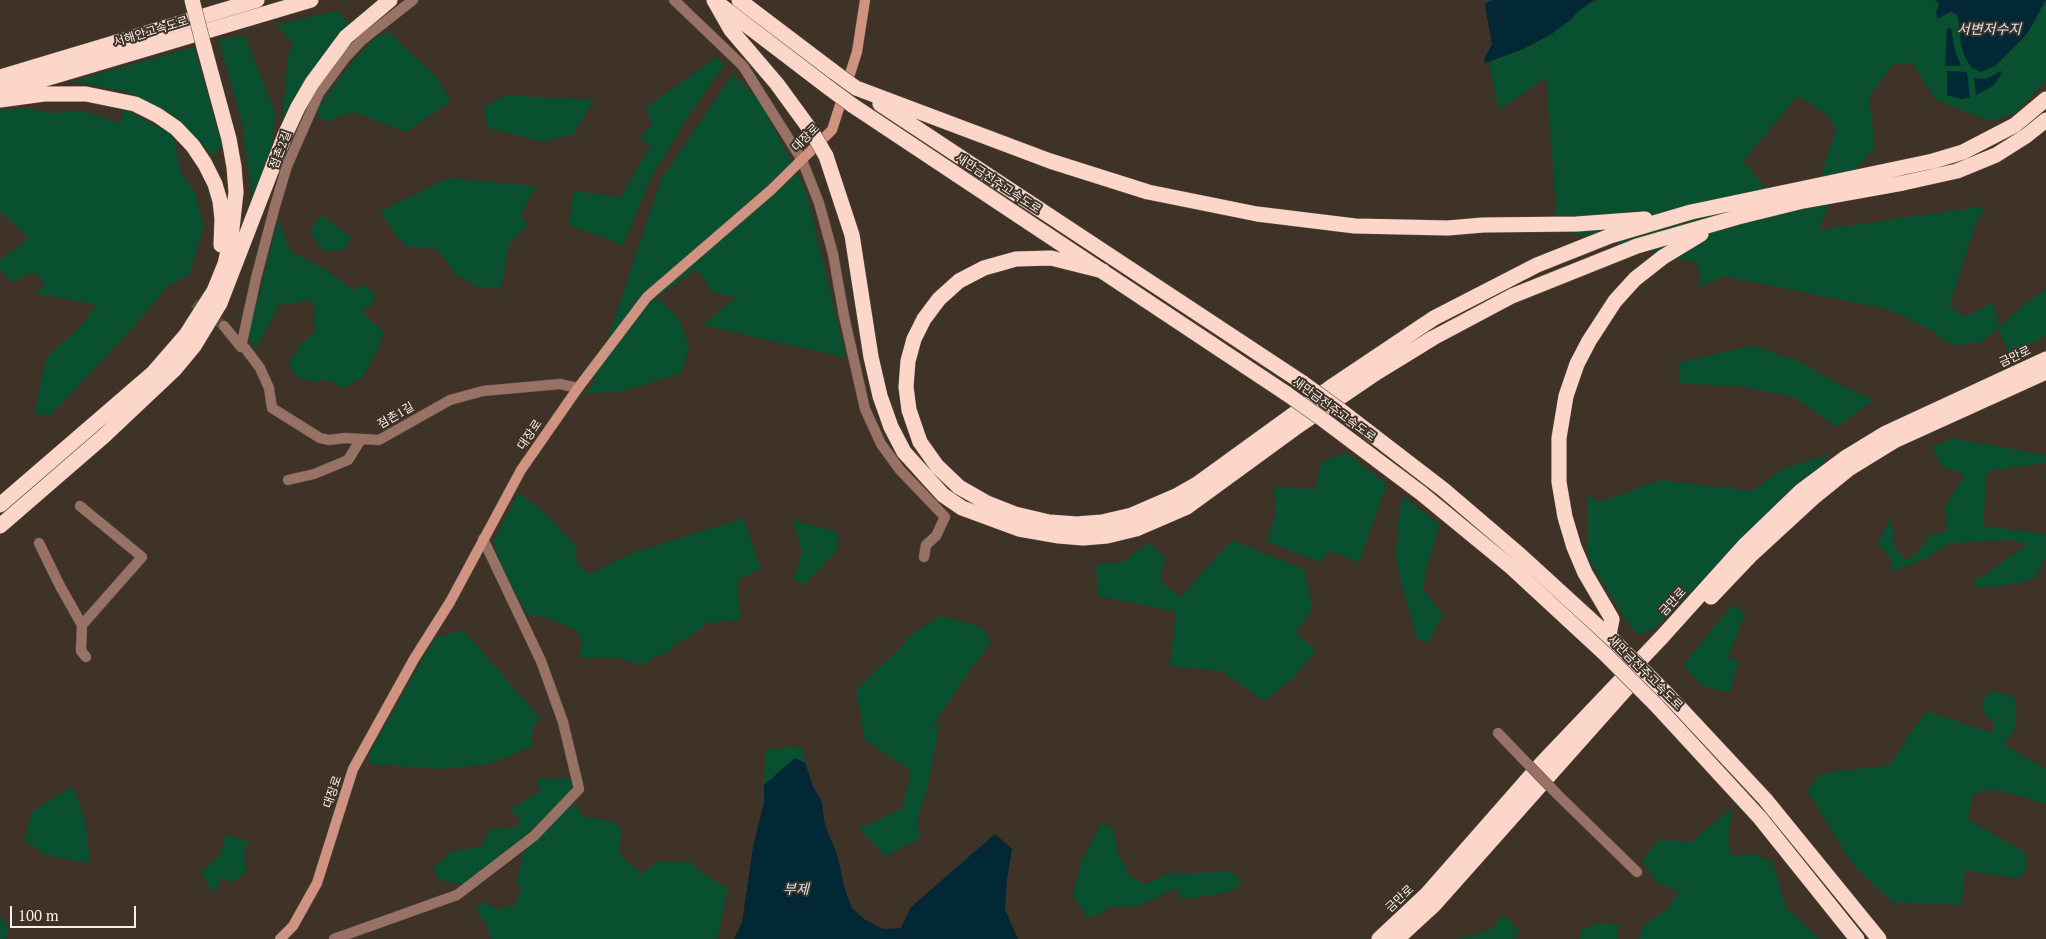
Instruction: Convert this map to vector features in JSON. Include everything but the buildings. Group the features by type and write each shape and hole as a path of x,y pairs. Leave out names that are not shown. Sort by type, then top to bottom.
{"highway":[{"path":"192,0 236,134 243,181 241,220 229,281"},
{"path":"0,505 153,373 171,354 200,316 214,291 225,264 231,238 236,192 234,167 208,46 201,0"},
{"path":"208,15 245,0"},
{"name":"서해안고속도로","path":"0,77 257,0"},
{"name":"서해안고속도로","path":"0,92 311,0"},
{"path":"0,526 104,436 175,369 194,346 220,303 285,135 298,107 312,83 346,37 390,0"},
{"path":"714,0 730,30 777,84 812,132 826,156 852,235 880,396 890,426 904,452 943,495 962,508 1019,529 1059,536 1082,538 1107,536 1136,529 1187,507 1298,426 1376,374 1433,338 1512,296 1637,246 1738,217 1803,201 1903,183 1957,170 1996,155 2026,136 2046,120"},
{"name":"새만금전주고속도로","path":"714,0 852,105 1287,394 1325,420 1421,493 1511,567 1604,653 1656,705 1760,818 1857,939"},
{"name":"새만금전주고속도로","path":"739,0 856,88 1303,383 1444,490 1520,555 1611,638 1667,694 1765,799 1879,939"},
{"path":"856,88 1050,161 1148,192 1257,214 1355,226 1448,228 1638,220 1690,212 1933,161 1963,152 2015,125 2046,98"},
{"path":"0,100 61,93 112,98 135,104 157,115 176,128 193,146 215,184 222,219 220,252 210,291 200,316"},
{"path":"1103,271 1051,258 1016,259 984,268 959,281 939,299 924,319 914,339 908,361 906,387 909,410 920,442 938,466 959,487 987,503 1015,514 1049,522 1077,524 1102,522 1132,515 1155,506 1197,484 1361,366 1434,318 1491,287 1537,265 1610,236 1690,212"},
{"path":"1611,638 1612,619 1585,573 1574,547 1565,517 1559,482 1559,438 1566,396 1577,364 1597,327 1615,301 1635,279 1663,257 1694,237 1738,217"},
{"name":"금만로","path":"1379,939 1427,894 1542,763 1662,637 1744,546 1801,491 1845,458 1886,433 2046,359"},
{"name":"금만로","path":"1397,939 1434,904 1666,645 1750,556 1813,498 1850,468 1894,441 2046,372"}],"street":[{"name":"점촌2길","path":"241,347 256,278 287,166 319,93 344,58 362,40 413,0"},
{"path":"674,0 743,66 802,160 819,203 833,254 844,316 865,409 881,444 900,470 945,517 936,536 926,545 924,557"},
{"name":"대장로","path":"280,939 293,926 317,883 354,769 414,659 450,602 521,470 578,388 648,297 771,190 832,130 857,52 865,0"},
{"name":"점촌1길","path":"224,326 241,347 245,348 260,368 269,388 272,408 320,438 329,440 345,438 379,440 450,400 483,391 560,384 578,388"},
{"path":"288,480 314,474 348,460 361,439"},
{"path":"80,506 142,556 82,625"},
{"path":"334,939 457,895 534,836 579,789 563,722 541,661 483,539"},
{"path":"39,543 82,625 81,651 86,657"},
{"path":"1498,732 1559,796 1637,872"}],"green space":[{"path":"1597,0 1934,0 1938,2 1939,6 1936,13 1938,19 1949,13 1958,16 1960,29 2027,34 2046,0 2046,81 2015,114 1989,121 1935,99 1912,63 1894,63 1869,96 1875,146 1864,161 1838,186 1818,230 1986,206 1976,223 1949,306 1965,317 1993,303 1999,327 2025,304 2046,289 2046,336 2010,355 1998,328 1980,343 1954,345 1944,341 1933,331 1890,310 1724,276 1700,287 1698,263 1556,229 1546,77 1499,110 1489,62 1520,50 1569,21 1580,10","holes":["1798,96 1828,115 1838,133 1835,131 1818,186 1767,190 1743,161"]},
{"path":"338,11 349,24 282,120 288,57 292,43 277,24"},
{"path":"389,32 436,77 451,101 406,132 354,112 325,122 316,111 351,63 374,38"},
{"path":"245,36 275,112 273,140 253,202 242,122 218,39"},
{"path":"194,47 222,145 213,156 174,116 126,92 73,81"},
{"path":"717,57 724,65 682,126 650,180 623,245 569,225 574,191 620,197 651,146 640,138 652,124 645,108"},
{"path":"733,74 760,101 806,191 846,358 703,325 736,297 713,293 697,269 657,297 652,304 660,299 679,319 689,347 681,373 624,391 584,394 592,386 661,179"},
{"path":"506,95 594,100 573,134 542,142 488,128 484,107"},
{"path":"26,108 52,113 82,111 121,123 124,109 173,135 181,173 195,193 204,226 189,275 169,285 134,326 51,415 35,414 46,358 85,322 96,304 37,294 45,283 32,272 12,282 0,270 0,260 29,238 0,211 0,110"},
{"path":"449,178 536,186 521,214 527,226 509,244 501,289 476,286 456,275 436,248 408,247 397,237 380,211"},
{"path":"321,215 351,238 343,250 326,251 319,247 310,230"},
{"path":"278,219 290,251 324,269 354,290 364,285 376,295 372,304 361,312 384,332 377,351 363,377 344,388 327,380 311,382 295,376 289,362 301,344 315,332 313,301 280,304 255,350 248,338"},
{"path":"1753,345 1800,362 1838,384 1874,400 1837,427 1793,397 1742,387 1680,383 1678,363"},
{"path":"1953,438 2046,455 2046,463 1987,471 1983,526 2046,534 2046,557 2035,577 2020,583 1977,588 1973,583 2027,545 2012,540 1951,543 1925,559 1894,571 1888,554 1877,544 1891,518 1895,549 1906,560 1917,553 1931,534 1947,532 1945,507 1965,475 1941,465 1932,447"},
{"path":"1346,453 1387,484 1359,562 1330,551 1320,562 1266,541 1276,514 1274,488 1316,489 1320,462"},
{"path":"1831,454 1655,628 1638,635 1628,624 1588,558 1588,495 1599,502 1661,480 1752,491 1782,469"},
{"path":"518,493 543,511 574,544 578,565 590,574 627,555 743,518 761,569 737,580 740,621 708,622 694,634 675,644 670,651 651,658 645,665 615,658 579,657 582,640 574,629 544,617 527,615 500,564 493,542"},
{"path":"1403,496 1440,525 1427,567 1423,590 1443,615 1427,644 1416,637 1399,574 1396,553 1398,521"},
{"path":"792,520 838,532 837,550 803,586 794,578 802,551"},
{"path":"1234,541 1305,570 1312,610 1296,633 1316,650 1294,677 1264,701 1222,671 1170,666 1176,612 1098,596 1096,564 1123,562 1143,546 1151,544 1165,558 1160,581 1181,597 1227,546"},
{"path":"1732,605 1745,613 1728,657 1738,661 1730,693 1702,686 1683,665"},
{"path":"940,616 981,627 991,642 928,733 940,721 927,789 917,819 920,838 886,856 859,829 902,809 911,771 865,740 856,690 905,643 905,639"},
{"path":"463,630 541,719 533,724 531,747 489,764 441,769 369,764 370,752 435,638"},
{"path":"1990,691 2014,696 2016,726 2004,745 2046,769 2046,804 1994,789 1973,794 1968,820 2024,852 2027,868 2019,878 1965,871 1961,905 1893,902 1850,861 1807,790 1821,773 1890,765 1908,736 1927,711 1992,733 1995,724 1985,715 1981,703"},
{"path":"802,746 805,763 795,758 764,785 765,750"},
{"path":"570,778 573,791 527,834 463,885 439,880 433,868 451,852 480,847 491,829 515,828 521,820 510,809 540,792 537,779"},
{"path":"73,786 85,819 90,863 43,855 40,850 24,841 32,812"},
{"path":"574,804 584,817 615,822 621,830 619,854 641,874 658,861 689,861 700,871 728,889 717,939 491,939 487,926 476,910 483,901 497,910 506,905 513,908 521,890 516,883 523,852"},
{"path":"1732,808 1728,841 1731,856 1754,854 1773,862 1786,908 1820,939 1638,939 1645,924 1667,909 1679,892 1658,883 1642,862 1658,840 1691,842"},
{"path":"1102,823 1113,829 1119,856 1126,866 1128,875 1146,884 1167,874 1232,872 1242,881 1234,889 1219,894 1182,899 1175,888 1140,906 1110,907 1101,915 1087,917 1073,896 1081,861"},
{"path":"225,835 250,842 243,852 247,868 241,877 231,883 221,877 215,893 208,886 202,872 221,853"},
{"path":"1503,914 1520,932 1513,939 1455,939 1478,934 1494,927"},
{"path":"0,917 7,926 7,935 4,939 0,939"},
{"path":"1597,923 1619,925 1617,939 1580,939 1579,931"}],"water":[{"path":"1493,0 1594,0 1550,35 1523,49 1485,63 1484,59 1492,44 1485,5"},
{"name":"서변저수지","path":"1934,0 2046,0 2027,34 1995,66 1981,72 1972,68 1965,58 1961,45 1958,16 1951,11 1938,19 1936,13 1939,3"},
{"path":"1951,28 1955,51 1961,66 1945,66 1947,29"},
{"path":"1947,71 1967,72 1970,97 1962,99 1947,95"},
{"path":"2001,71 2002,73 1993,86 1976,95 1974,78 1986,79"},
{"name":"부제","path":"795,758 805,763 814,789 821,799 825,825 837,854 845,890 852,908 864,919 883,929 901,928 910,908 995,834 1012,849 1005,910 1018,939 734,939 742,922 753,847 764,802 764,785"}],"tunnel":[{"path":"194,303 224,326"}]}
